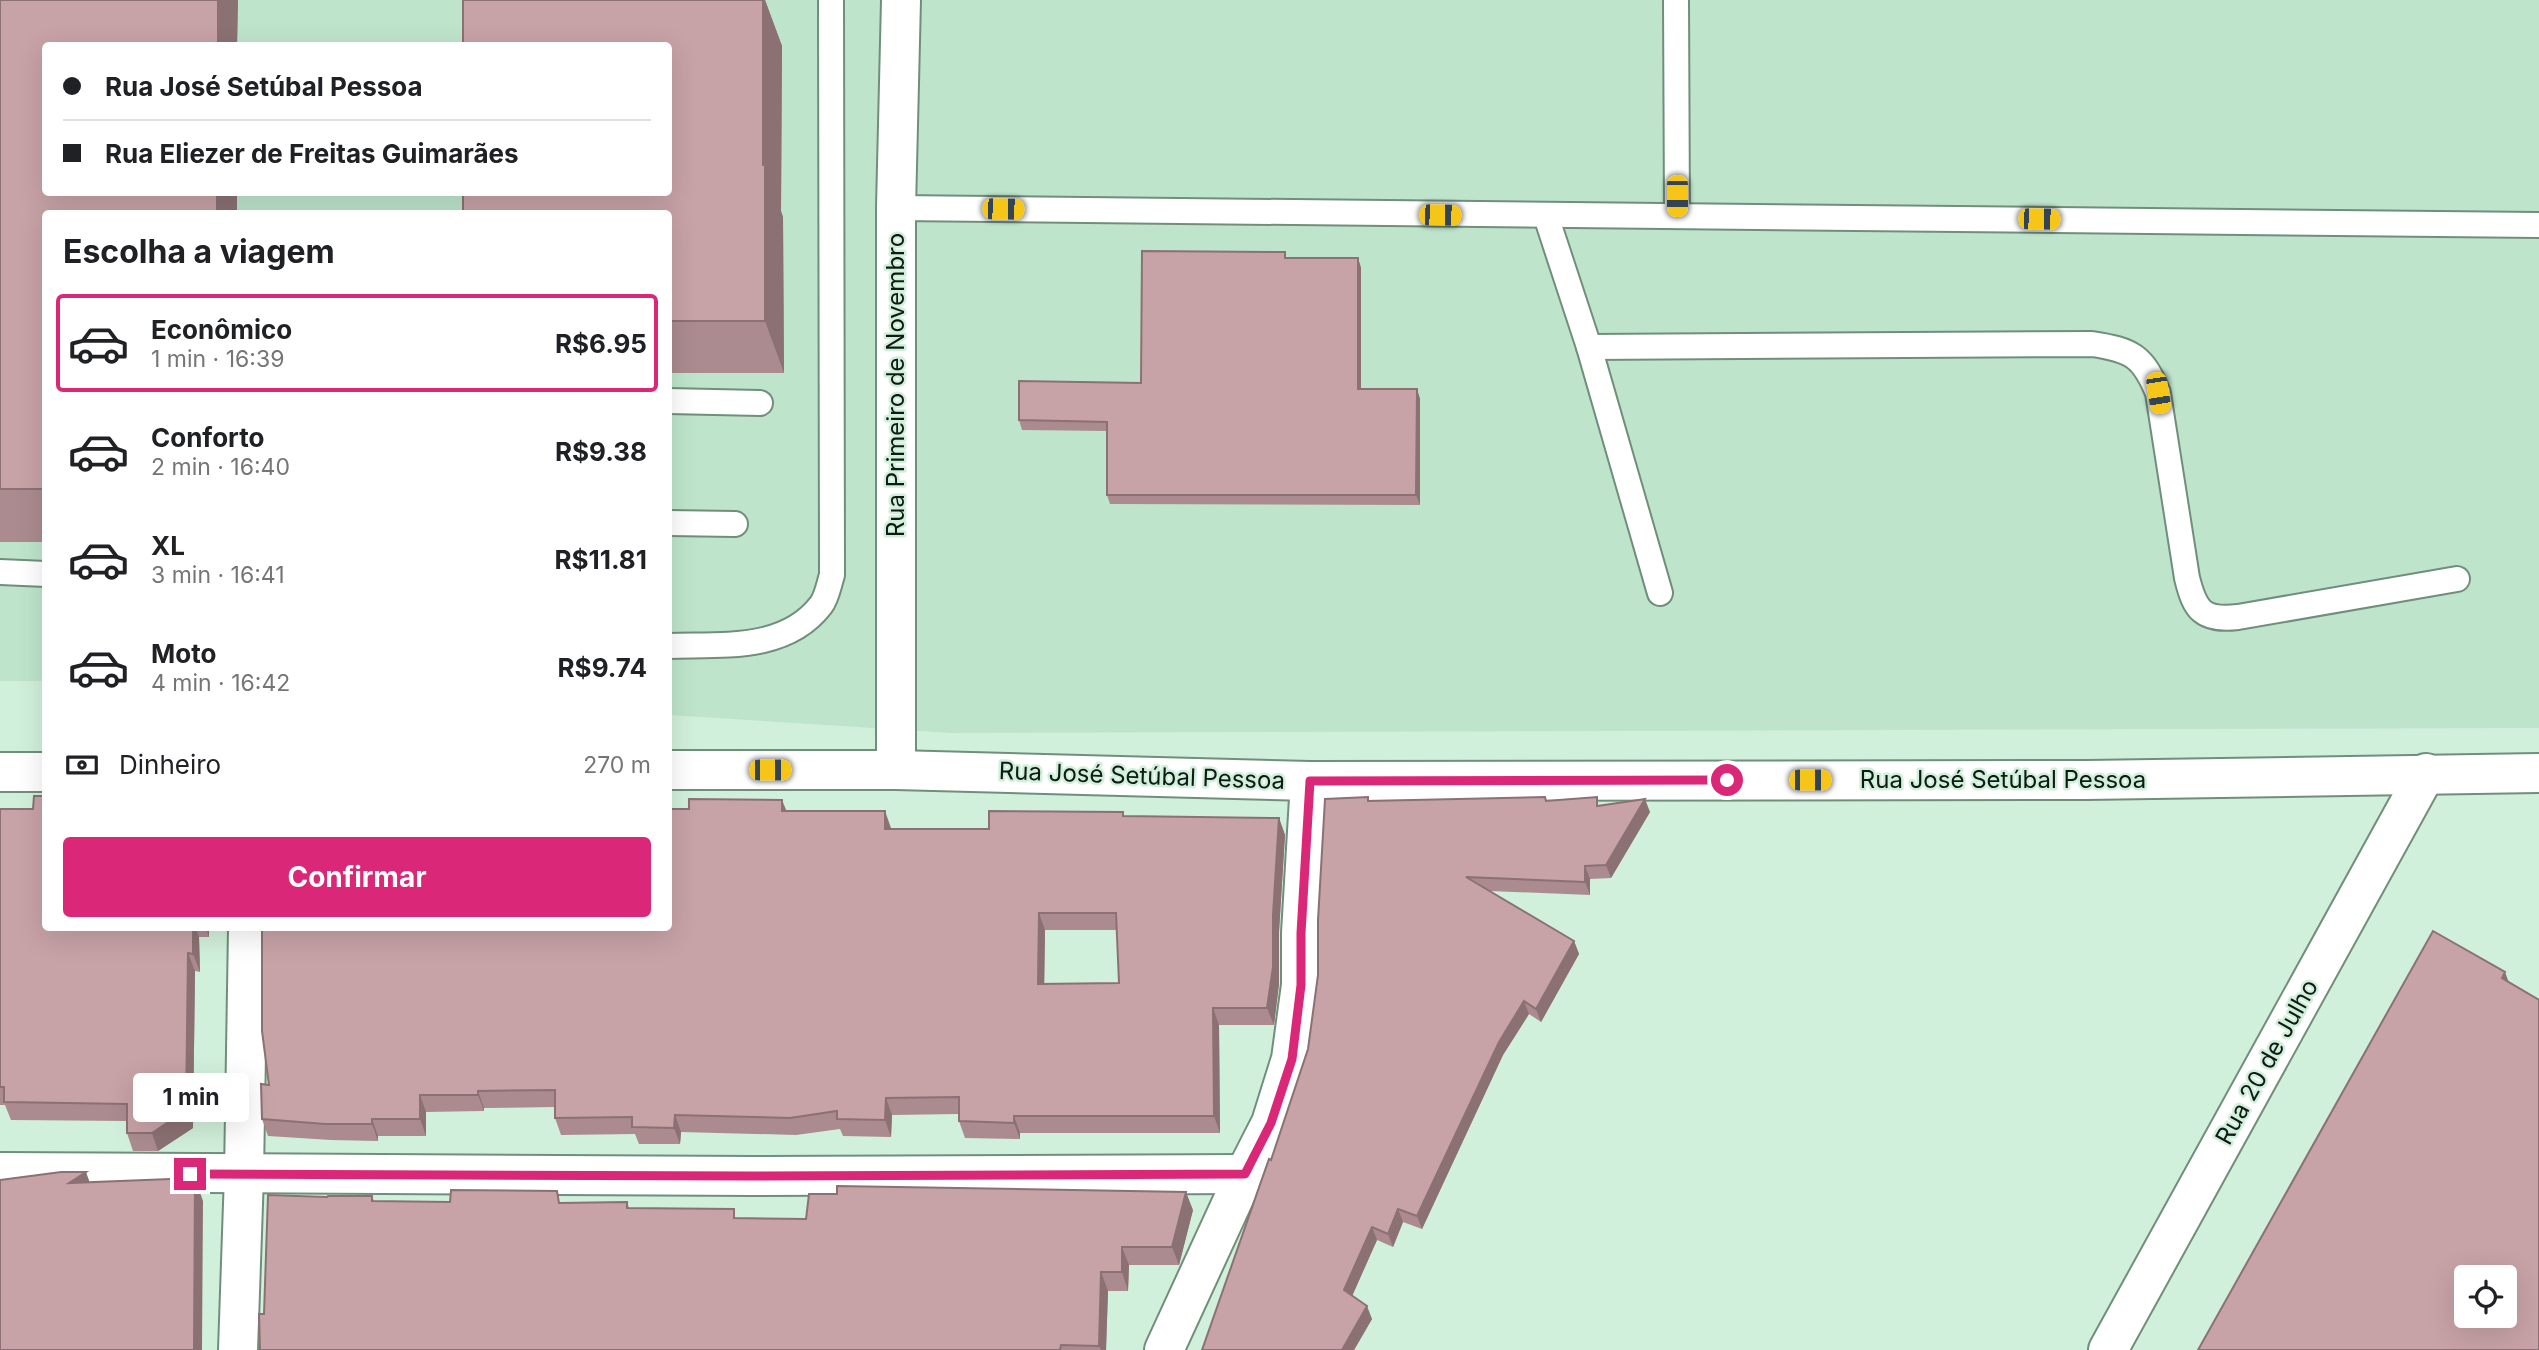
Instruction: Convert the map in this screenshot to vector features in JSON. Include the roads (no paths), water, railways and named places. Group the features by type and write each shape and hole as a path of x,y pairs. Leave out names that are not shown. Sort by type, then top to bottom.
{"street":[{"name":"Rua Primeiro de Novembro","path":"896,770 896,208 901,0"},
{"name":"Rua José Setúbal Pessoa","path":"672,770 896,770 1310,781 2087,780 2539,773"},
{"path":"0,772 42,772"},
{"name":"Rua 20 de Julho","path":"2108,1350 2426,773"},
{"path":"1164,1350 1271,1123 1292,1059 1301,985 1301,933 1310,781"},
{"path":"238,1350 248,931"},
{"path":"0,1172 766,1176 1245,1174"}],"lane":[{"path":"672,646 764,642 802,625 823,603 832,575 831,0"},
{"path":"1676,0 1677,215"},
{"path":"896,208 2539,225"},
{"path":"1546,216 1589,347 1660,593"},
{"path":"1589,347 2092,344 2116,348 2134,356 2148,369 2158,393 2187,578 2193,600 2204,614 2220,619 2238,617 2457,579"},
{"path":"672,401 760,403"},
{"path":"672,523 735,524"},
{"path":"0,572 42,574"}]}
